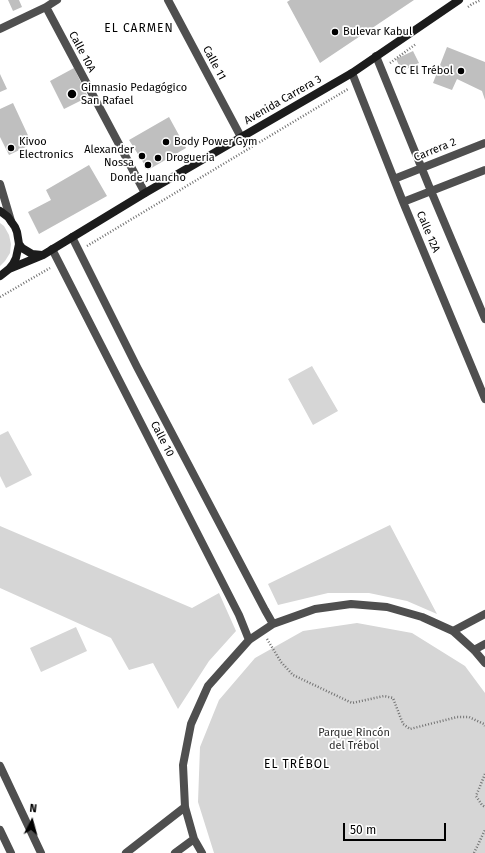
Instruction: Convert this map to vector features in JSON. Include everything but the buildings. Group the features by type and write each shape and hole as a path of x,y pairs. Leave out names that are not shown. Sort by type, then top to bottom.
{"main road":[{"name":"Avenida Carrera 3","path":"8,269 43,255 145,193 352,73 459,0"},
{"path":"0,212 12,222 17,232 19,244 16,258 8,269 0,276"},
{"path":"19,244 22,248 32,254 43,255"}],"street":[{"path":"0,29 46,7 57,0"},
{"name":"Calle 11","path":"168,0 241,137"},
{"name":"Calle 10A","path":"46,7 145,193"},
{"name":"Calle 12A","path":"376,56 430,191 485,319"},
{"name":"Calle 12A","path":"352,73 403,202 485,399"},
{"name":"Carrera 2","path":"394,179 485,143"},
{"path":"403,202 485,170"},
{"path":"0,184 12,222"},
{"name":"Calle 10","path":"72,237 136,367 264,610 273,624"},
{"name":"Calle 10","path":"52,249 240,615 249,640"},
{"path":"202,853 194,839 185,807 183,765 191,724 208,686 249,640 273,624 315,609 351,604 387,607 422,618 453,632 474,650 485,663"},
{"path":"453,632 485,614"},
{"path":"474,650 485,644"},
{"path":"0,766 41,853"},
{"path":"126,853 185,807"},
{"path":"0,830 11,853"},
{"path":"175,853 194,839"}],"path":[{"path":"465,8 481,0"},
{"path":"381,69 416,44"},
{"path":"78,251 356,84"},
{"path":"0,297 59,263"},
{"path":"262,632 281,662 293,675 352,703 384,696 393,698 404,724 410,729 457,717 468,717 484,724 485,726"},
{"path":"485,774 476,796 485,807"},
{"path":"474,853 485,830"}],"green space":[{"path":"0,223 4,226 9,235 11,244 10,253 0,266"},
{"path":"312,366 338,411 313,425 288,379"},
{"path":"8,431 32,475 6,488 0,476 0,435"},
{"path":"390,525 437,614 407,601 369,593 328,593 278,605 268,584"},
{"path":"0,526 192,608 219,593 236,631 209,661 178,709 153,663 129,670 111,638 0,588"},
{"name":"Parque Rincón del Trébol","path":"357,623 412,633 465,666 485,693 485,853 214,853 198,802 200,747 219,700 255,658 303,631"},
{"path":"76,627 87,651 41,672 30,648"}],"place":[{"name":"Bulevar Kabul","path":"335,32"},
{"name":"CC El Trébol","path":"461,71"},
{"name":"Gimnasio Pedagógico San Rafael","path":"72,94"},
{"name":"Body Power Gym","path":"166,142"},
{"name":"Kivoo Electronics","path":"11,148"},
{"name":"Alexander Nossa","path":"142,156"},
{"name":"Drogueria","path":"158,158"},
{"name":"Donde Juancho","path":"148,165"}],"district":[{"name":"EL CARMEN","path":"139,29"},
{"name":"EL TRÉBOL","path":"297,765"}]}
